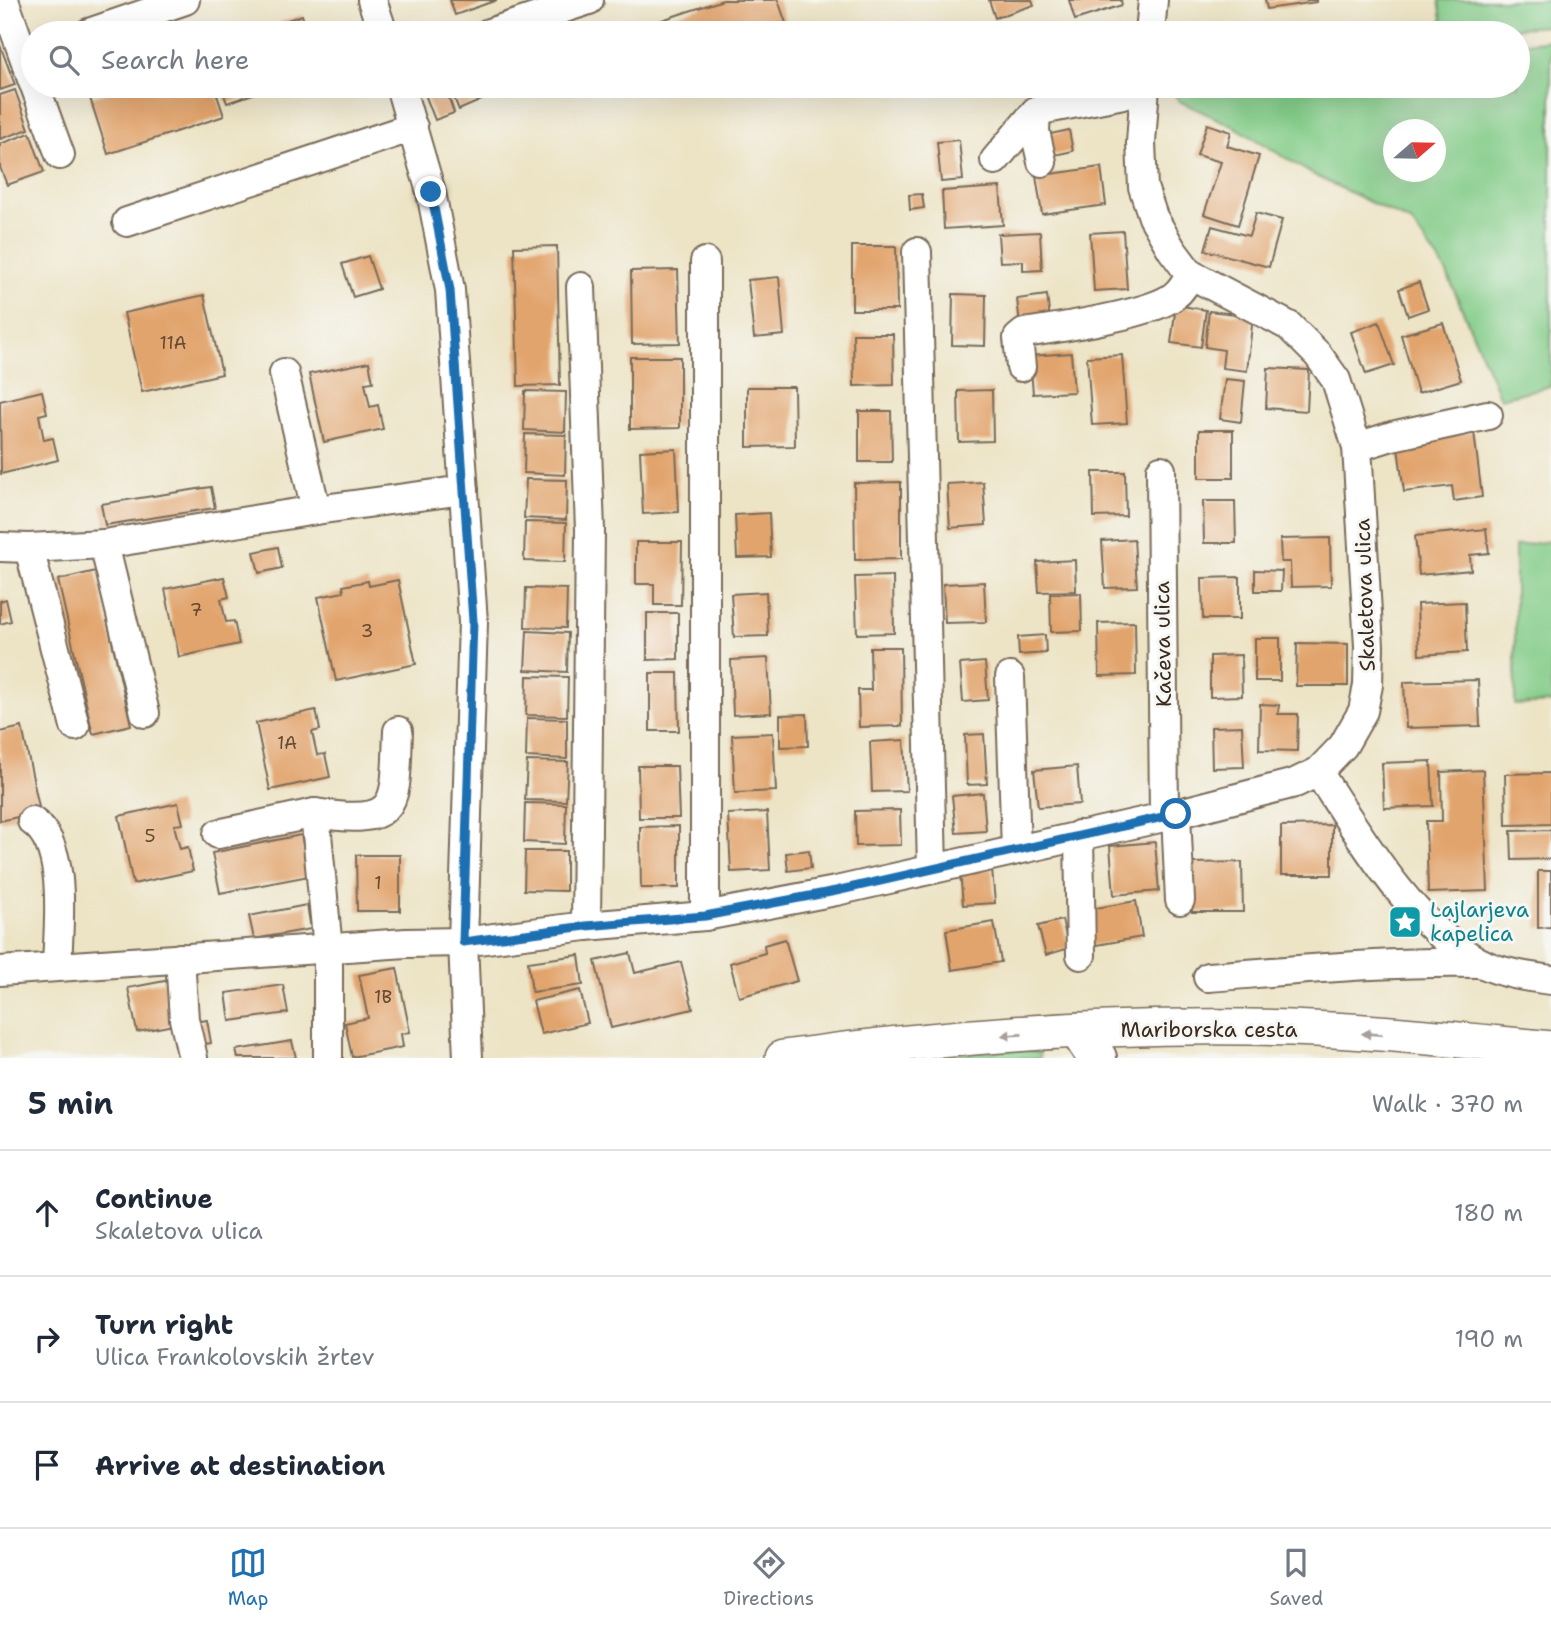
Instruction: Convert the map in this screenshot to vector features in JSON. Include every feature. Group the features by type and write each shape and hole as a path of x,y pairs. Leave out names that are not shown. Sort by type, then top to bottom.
{"main road":[{"name":"Mariborska cesta","path":"783,1058 866,1046 1082,1049 1172,1027 1252,1027 1441,1038 1551,1049"}],"street":[{"path":"4,0 21,48"},
{"path":"116,21 151,5 185,0"},
{"path":"372,0 379,21"},
{"path":"525,21 589,0"},
{"path":"1151,21 1153,0"},
{"path":"39,98 60,155"},
{"path":"404,98 437,218 450,290 473,621 463,942 468,1058"},
{"path":"995,160 1036,111 1097,98"},
{"name":"Skaletova ulica","path":"0,971 406,943 463,942 586,926 705,916 836,891 1170,816 1295,783 1318,772 1343,746 1350,734 1363,711 1368,685 1357,447 1336,380 1318,355 1289,326 1190,274 1172,250 1153,218 1143,187 1141,143 1143,98"},
{"path":"1036,111 1035,131 1042,162"},
{"path":"127,222 412,127"},
{"path":"917,252 932,869"},
{"path":"705,262 705,916"},
{"path":"1021,367 1018,338 1024,333 1102,319 1162,303 1183,287 1190,274"},
{"path":"581,287 590,530 586,926"},
{"path":"284,373 316,510"},
{"path":"1357,447 1392,436 1488,415"},
{"name":"Kačeva ulica","path":"1161,470 1170,816 1180,900"},
{"path":"0,547 104,544 316,510 464,490"},
{"path":"104,544 145,713"},
{"path":"29,548 75,726"},
{"path":"1010,677 1016,849"},
{"path":"218,834 315,813 361,817 380,812 389,806 395,794 398,731"},
{"path":"1318,772 1381,868 1424,917 1456,947 1481,963"},
{"path":"315,813 328,949 328,1058"},
{"path":"32,821 41,827 48,840 60,894 57,966"},
{"path":"1079,835 1081,955"},
{"path":"180,958 184,1020 193,1058"},
{"path":"1208,977 1435,962 1481,963 1527,977 1551,980"}],"green space":[{"path":"1439,0 1551,0 1551,26 1530,27 1530,21 1442,21"},
{"path":"1551,40 1551,386 1500,398 1446,271 1411,222 1312,174 1235,127 1177,98 1530,98 1530,43"},
{"path":"1551,541 1551,703 1515,705 1515,546"},
{"path":"1020,1049 1040,1053 1040,1058 912,1058"}],"building":[{"path":"450,0 497,0 455,15"},
{"path":"723,0 778,0 785,21 659,21"},
{"path":"989,0 1032,0 1034,5 995,18"},
{"path":"1069,0 1121,0 1122,5 1075,20"},
{"path":"1265,0 1317,0 1317,2 1267,9"},
{"path":"302,15 304,21 285,21"},
{"path":"0,45 15,85 0,90"},
{"path":"15,90 29,129 0,139 0,95"},
{"path":"90,98 218,98 224,116 108,154"},
{"path":"225,98 241,98 227,103"},
{"path":"426,98 449,98 454,113 435,120"},
{"path":"454,98 486,98 459,110"},
{"path":"1207,124 1231,132 1227,146 1259,156 1238,225 1204,214 1221,162 1197,155"},
{"path":"1069,130 1073,151 1050,156 1046,135"},
{"path":"30,133 44,172 7,185 0,167 0,144"},
{"path":"959,140 963,180 941,182 937,142"},
{"path":"1101,167 1106,205 1042,214 1036,176"},
{"path":"1000,187 1003,225 944,229 942,191"},
{"path":"922,194 924,208 910,210 909,195"},
{"path":"1256,213 1282,220 1269,267 1205,250 1212,226 1249,236"},
{"path":"1123,231 1127,289 1094,291 1090,233"},
{"path":"1040,232 1042,270 1023,271 1023,261 1000,262 998,234"},
{"path":"557,246 560,385 518,386 514,247"},
{"path":"852,246 896,246 897,310 852,310"},
{"path":"368,256 379,289 353,297 342,264"},
{"path":"678,270 680,343 632,344 631,271"},
{"path":"779,277 784,335 754,338 748,280"},
{"path":"1419,282 1428,309 1408,316 1399,289"},
{"path":"953,294 986,295 985,346 952,345"},
{"path":"204,295 222,374 142,392 124,313"},
{"path":"1047,295 1050,320 1020,324 1017,299"},
{"path":"1176,305 1206,310 1201,347 1171,343"},
{"path":"1209,311 1253,316 1247,371 1222,368 1224,350 1205,347"},
{"path":"1379,322 1394,365 1366,374 1351,332"},
{"path":"1443,323 1461,380 1418,393 1401,335"},
{"path":"853,334 893,334 894,385 854,386"},
{"path":"1071,353 1074,392 1033,394 1030,356"},
{"path":"1122,355 1127,423 1092,425 1087,357"},
{"path":"630,357 680,357 680,428 630,429"},
{"path":"369,362 373,382 365,383 370,407 378,405 383,429 324,442 309,374"},
{"path":"1268,368 1309,370 1307,411 1266,408"},
{"path":"1225,379 1245,381 1241,422 1220,419"},
{"path":"747,387 794,387 795,446 747,447"},
{"path":"992,390 993,441 959,442 958,391"},
{"path":"42,391 47,413 39,415 44,440 53,438 58,460 1,474 0,401"},
{"path":"525,391 566,392 565,432 524,430"},
{"path":"859,411 891,411 892,462 859,462"},
{"path":"1199,430 1233,430 1233,478 1199,478"},
{"path":"1474,432 1482,497 1454,501 1452,486 1404,492 1397,441"},
{"path":"525,434 566,435 565,475 524,473"},
{"path":"676,449 679,512 643,514 640,451"},
{"path":"1093,472 1125,472 1126,516 1094,517"},
{"path":"526,479 567,480 566,520 524,518"},
{"path":"901,482 901,559 855,560 854,483"},
{"path":"983,482 986,525 950,528 947,484"},
{"path":"211,487 215,508 105,525 101,504"},
{"path":"1203,501 1235,501 1236,543 1204,543"},
{"path":"769,513 771,557 737,558 735,515"},
{"path":"525,522 566,523 565,562 524,561"},
{"path":"1486,529 1489,553 1470,555 1471,570 1419,575 1415,536"},
{"path":"1330,538 1331,586 1291,587 1290,562 1281,562 1280,539"},
{"path":"1134,539 1137,587 1105,588 1102,541"},
{"path":"636,542 682,542 681,605 654,605 654,584 636,584"},
{"path":"278,547 282,568 259,573 254,552"},
{"path":"1075,560 1076,591 1039,592 1037,562"},
{"path":"1255,570 1282,571 1281,591 1255,591"},
{"path":"96,571 131,725 93,734 58,580"},
{"path":"893,576 894,633 857,634 855,577"},
{"path":"224,577 229,597 221,599 226,622 234,621 239,644 179,657 165,589"},
{"path":"1240,577 1240,619 1203,619 1202,578"},
{"path":"398,580 416,664 336,681 318,597 344,592 343,586 368,581 369,586"},
{"path":"984,582 986,622 945,623 943,584"},
{"path":"526,588 567,589 566,628 525,627"},
{"path":"766,592 768,636 734,637 731,594"},
{"path":"1081,593 1082,631 1051,632 1050,594"},
{"path":"6,599 11,621 0,624 0,601"},
{"path":"1465,602 1467,652 1419,655 1417,604"},
{"path":"647,613 678,613 678,659 647,660"},
{"path":"1135,622 1136,675 1099,676 1098,623"},
{"path":"527,631 568,633 567,672 525,670"},
{"path":"1045,635 1046,653 1019,655 1018,637"},
{"path":"1255,638 1280,638 1280,681 1255,681"},
{"path":"1297,643 1348,644 1348,686 1296,686"},
{"path":"870,647 901,647 902,726 859,727 858,690 871,690"},
{"path":"1241,655 1242,696 1210,697 1210,656"},
{"path":"768,658 771,713 733,715 731,660"},
{"path":"985,662 988,700 963,702 960,664"},
{"path":"650,673 678,673 679,731 650,731"},
{"path":"527,676 568,677 567,716 526,715"},
{"path":"1478,680 1480,726 1406,728 1404,682"},
{"path":"1260,704 1279,705 1278,714 1298,714 1297,751 1259,750"},
{"path":"316,710 320,730 312,732 317,755 325,754 330,777 270,790 256,723"},
{"path":"807,714 808,746 780,747 780,715"},
{"path":"527,718 567,719 567,759 526,757"},
{"path":"1242,726 1244,767 1212,768 1211,727"},
{"path":"22,727 40,812 0,821 0,732"},
{"path":"773,733 776,791 735,793 732,735"},
{"path":"984,734 987,784 967,785 965,735"},
{"path":"904,740 907,791 872,792 870,742"},
{"path":"527,761 568,762 566,801 525,800"},
{"path":"1431,761 1433,806 1384,808 1382,763"},
{"path":"638,766 677,766 679,818 639,818"},
{"path":"1077,766 1080,804 1038,807 1034,770"},
{"path":"1483,770 1488,891 1428,893 1426,821 1442,821 1441,772"},
{"path":"1551,773 1551,824 1506,825 1505,774"},
{"path":"983,793 986,831 956,833 952,796"},
{"path":"178,803 183,824 174,825 180,849 188,847 193,871 133,884 119,816"},
{"path":"525,803 566,804 565,844 524,842"},
{"path":"900,810 901,845 856,846 855,811"},
{"path":"767,812 770,870 731,872 728,814"},
{"path":"1332,825 1332,875 1281,875 1281,826"},
{"path":"679,826 679,888 641,888 640,827"},
{"path":"1551,830 1551,859 1512,860 1511,831"},
{"path":"301,835 309,876 220,893 212,853"},
{"path":"1155,842 1159,891 1114,895 1110,846"},
{"path":"809,850 811,868 788,871 786,853"},
{"path":"525,851 566,851 566,891 524,890"},
{"path":"356,855 400,855 400,911 357,911"},
{"path":"1242,862 1243,912 1192,912 1192,863"},
{"path":"992,869 995,903 963,905 960,871"},
{"path":"1538,871 1551,871 1551,927 1538,928"},
{"path":"1136,901 1142,937 1091,946 1085,910"},
{"path":"307,905 311,929 254,939 249,916"},
{"path":"1406,913 1416,923 1406,932 1396,921"},
{"path":"1062,920 1069,948 1046,955 1038,926"},
{"path":"994,922 1001,962 952,970 946,930"},
{"path":"785,939 797,981 739,997 730,963 765,953 764,945"},
{"path":"630,953 635,973 681,962 693,1009 611,1028 595,961"},
{"path":"579,955 583,985 532,992 528,962"},
{"path":"397,968 410,1032 401,1034 403,1047 352,1057 345,1023 368,1018 359,975"},
{"path":"170,980 179,1024 137,1032 128,988"},
{"path":"283,985 288,1013 230,1021 226,993"},
{"path":"580,990 588,1023 541,1034 533,1001"},
{"path":"207,1020 211,1043 195,1046 190,1023"},
{"path":"292,1041 296,1058 238,1058 236,1050"}],"place":[{"name":"Lajlarjeva kapelica","path":"1405,922"}],"route":[{"path":"431,192 450,290 473,621 463,942 586,926 705,916 836,891 1176,814"}]}
